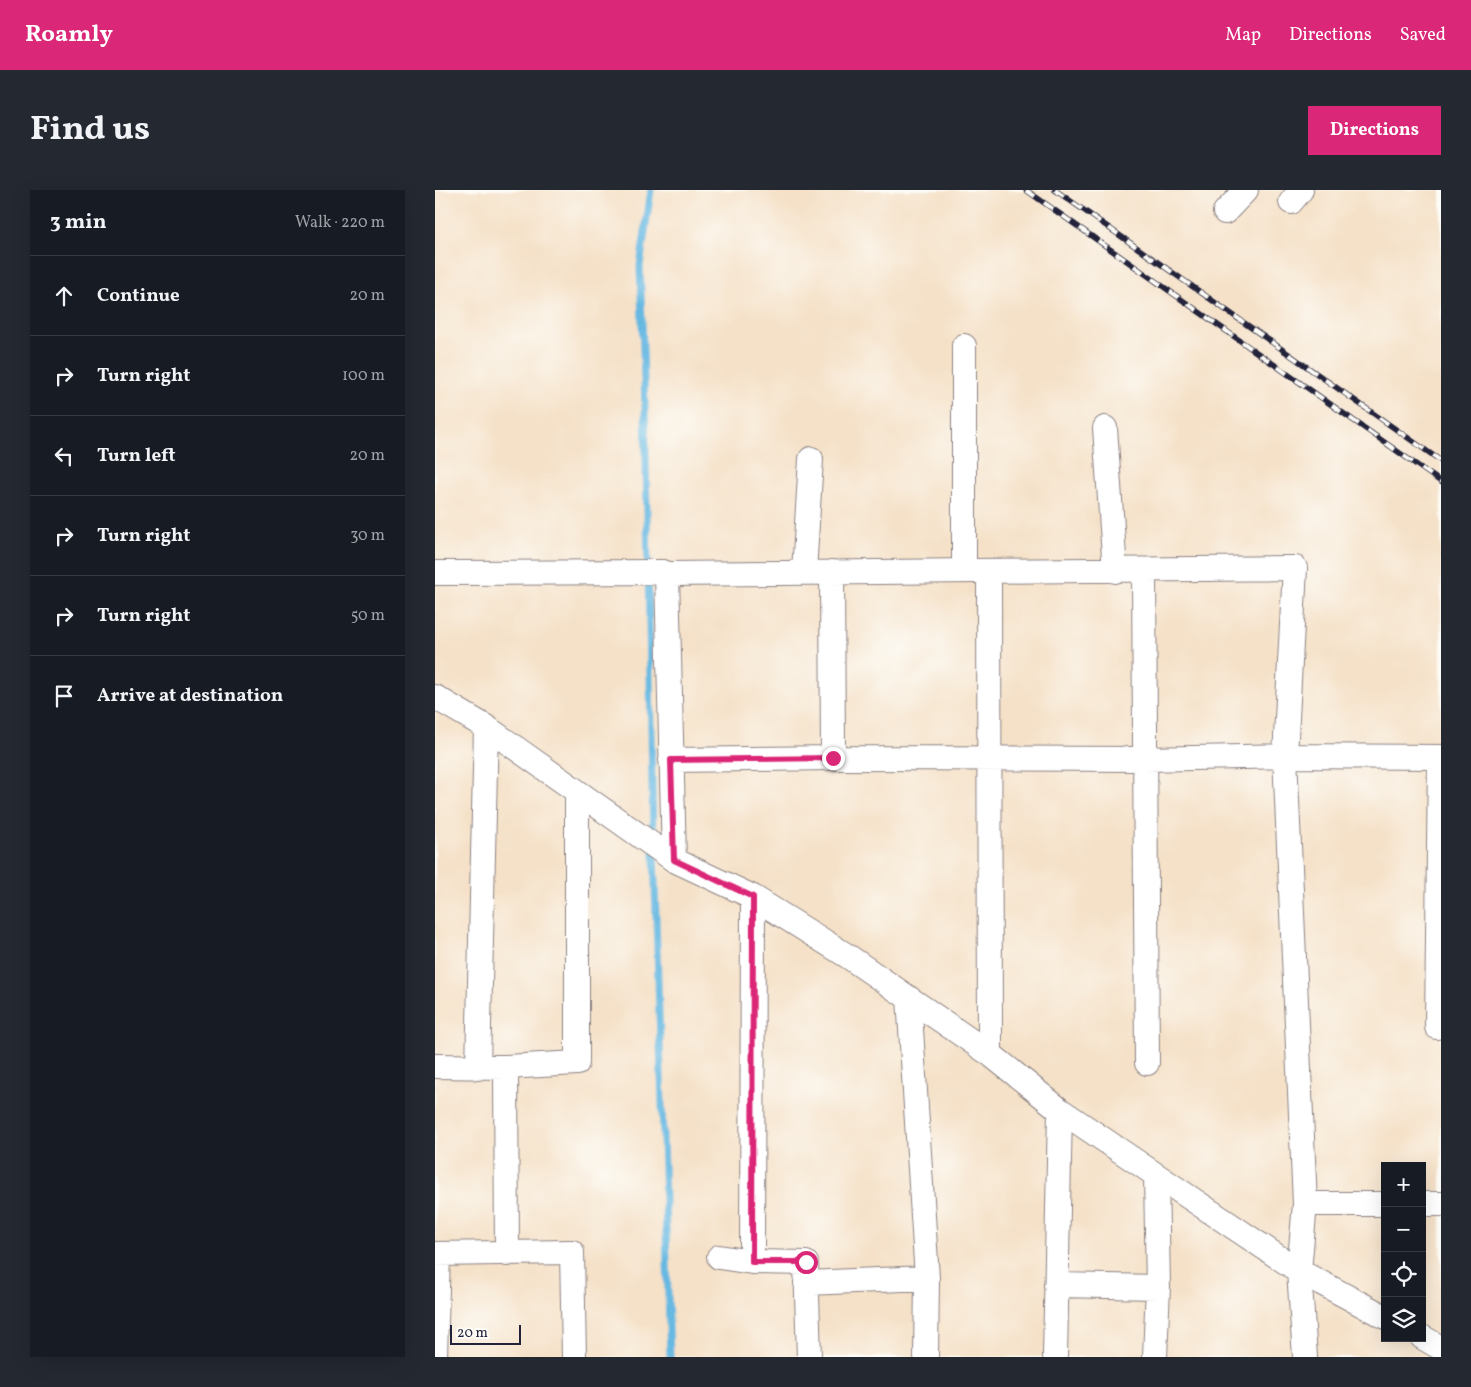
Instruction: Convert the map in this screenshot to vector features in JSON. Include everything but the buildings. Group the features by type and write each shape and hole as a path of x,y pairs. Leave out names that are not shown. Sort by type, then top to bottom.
{"street":[{"path":"1225,212 1247,190"},
{"path":"964,346 964,571"},
{"path":"1105,428 1115,571"},
{"path":"804,572 811,459"},
{"path":"435,573 1115,571 1295,568 1285,756 1305,1204 1299,1270 1305,1357"},
{"path":"1144,570 1147,1063"},
{"path":"989,571 991,1054"},
{"path":"832,572 833,758"},
{"path":"665,573 674,860"},
{"path":"435,697 486,727 674,860 753,897 849,957 991,1054 1060,1110 1156,1176 1299,1270 1381,1315"},
{"path":"478,1068 486,727"},
{"path":"671,760 833,758 1145,759 1285,756 1440,757 1437,1027"},
{"path":"435,1066 478,1068 577,1064 577,792"},
{"path":"752,1262 753,897"},
{"path":"909,998 927,1278 926,1357"},
{"path":"506,1067 507,1254"},
{"path":"1055,1357 1060,1110"},
{"path":"1155,1357 1158,1287 1156,1176"},
{"path":"1305,1204 1381,1204"},
{"path":"1426,1204 1441,1204"},
{"path":"435,1357 437,1254 572,1252 574,1357"},
{"path":"719,1257 752,1262 806,1262 809,1357"},
{"path":"806,1283 927,1278"},
{"path":"1056,1285 1158,1287"},
{"path":"1426,1340 1441,1348"}],"waterway":[{"path":"651,190 640,266 645,405 653,839"},
{"path":"654,853 670,1357"}],"railway":[{"path":"1026,190 1441,482"},
{"path":"1055,190 1441,461"}],"route":[{"path":"806,1262 752,1262 753,897 674,860 671,760 833,758"}]}
